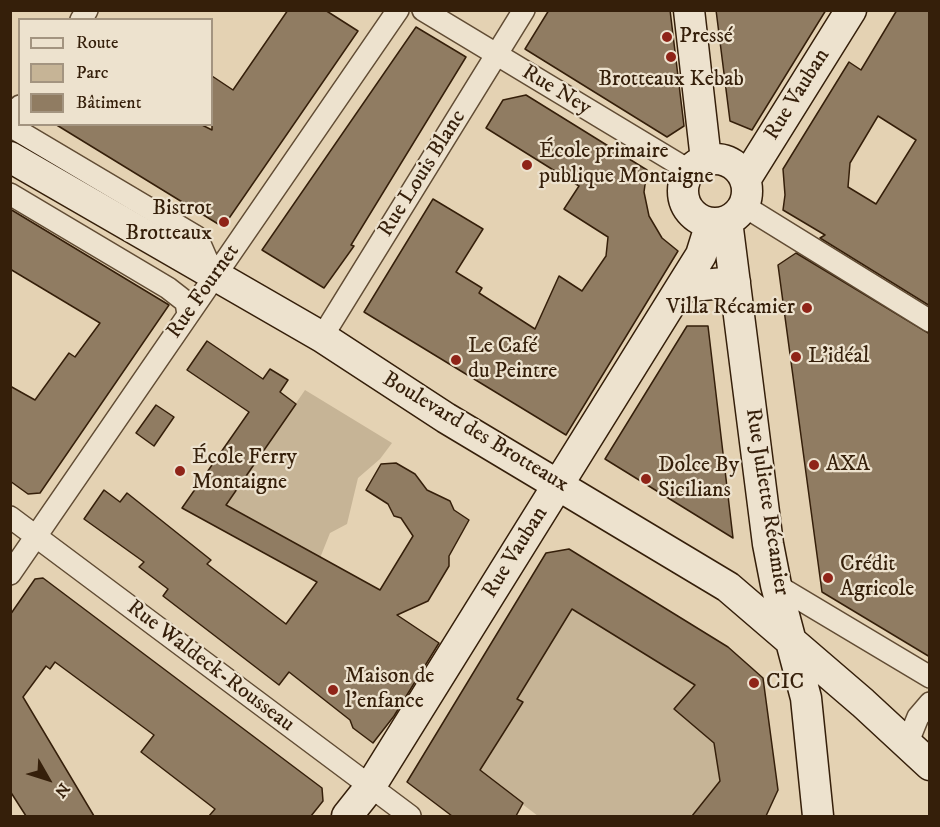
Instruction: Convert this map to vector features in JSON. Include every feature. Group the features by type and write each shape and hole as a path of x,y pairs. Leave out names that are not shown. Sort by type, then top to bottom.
{"main road":[{"path":"689,10 698,165 682,190 685,203 698,219 732,208 733,164 720,159 698,165"},
{"name":"Rue Vauban","path":"347,816 370,787 560,484 700,255 732,208 851,10"},
{"name":"Boulevard des Brotteaux","path":"10,157 321,337 446,418 560,484 728,587 930,765"},
{"name":"Rue Juliette Récamier","path":"732,208 735,282 768,544 776,585 806,698 811,809"},
{"path":"681,287 735,282"}],"street":[{"name":"Rue Fournet","path":"10,574 398,10"},
{"name":"Rue Ney","path":"423,10 497,55 698,165"},
{"name":"Rue Louis Blanc","path":"321,337 524,10"},
{"path":"10,126 197,237 214,277"},
{"path":"10,194 168,288 186,302 188,315"},
{"path":"732,208 930,321"},
{"name":"Rue Waldeck-Rousseau","path":"10,517 410,816"},
{"path":"776,585 930,676"},
{"path":"907,744 918,717 930,703"}],"green space":[{"path":"305,390 392,443 380,459 358,478 347,524 330,533 320,558 234,509 224,508"},
{"path":"572,609 696,685 675,709 715,744 720,781 692,816 538,816 475,768 492,752 522,702 517,699"}],"building":[{"path":"288,10 325,10 358,31 223,227 58,126 204,126 212,130 213,77 233,90"},
{"path":"549,10 670,10 684,126 667,137 525,49"},
{"path":"716,10 826,10 752,130 730,121"},
{"path":"897,10 930,10 930,306 820,238 825,235 783,210 785,195 783,169 849,62 861,70","holes":["878,116 916,140 876,204 848,187 850,163"]},
{"path":"416,27 466,57 351,245 354,246 324,288 262,250"},
{"path":"526,95 647,170 644,192 649,216 662,238 678,251 566,435 364,312 433,199 483,229 456,272 482,288 479,293 535,329 559,276 582,291 606,256 608,237 564,209 579,186 486,128 503,100"},
{"path":"10,209 169,305 40,493 28,494 10,481 10,386 35,400 69,353 75,357 100,323 10,269"},
{"path":"796,253 930,334 930,657 822,592 778,265"},
{"path":"687,326 708,326 733,538 605,459"},
{"path":"207,341 263,379 270,369 288,380 280,392 296,404 226,505 380,590 413,536 401,518 394,516 388,504 366,490 381,464 396,463 415,474 427,490 450,501 454,510 469,520 449,556 449,566 428,601 397,615 439,643 394,716 373,743 353,728 350,720 289,672 279,685 163,596 168,589 139,567 144,562 84,519 104,490 120,502 127,493 211,560 207,564 286,624 317,582 182,508 249,412 187,370"},
{"path":"156,405 174,417 154,446 136,433"},
{"path":"569,549 728,647 763,678 778,790 766,816 692,816 720,781 714,743 674,709 695,685 572,609 517,699 523,702 480,770 523,803 516,816 452,816 407,782 546,553"},
{"path":"43,578 322,788 323,801 311,816 209,816 215,809 141,752 154,735 55,662 50,669 46,666 23,697 94,816 26,816 10,791 10,615 35,579"}],"place":[{"name":"Pressé","path":"667,37"},
{"name":"Brotteaux Kebab","path":"671,57"},
{"name":"École primaire publique Montaigne","path":"527,165"},
{"name":"Bistrot Brotteaux","path":"224,222"},
{"name":"Villa Récamier","path":"807,308"},
{"name":"L'idéal","path":"796,357"},
{"name":"Le Café du Peintre","path":"456,360"},
{"name":"AXA","path":"814,465"},
{"name":"École Ferry Montaigne","path":"180,471"},
{"name":"Dolce By Sicilians","path":"646,479"},
{"name":"Crédit Agricole","path":"828,578"},
{"name":"CIC","path":"754,683"},
{"name":"Maison de l'enfance","path":"333,690"}]}
